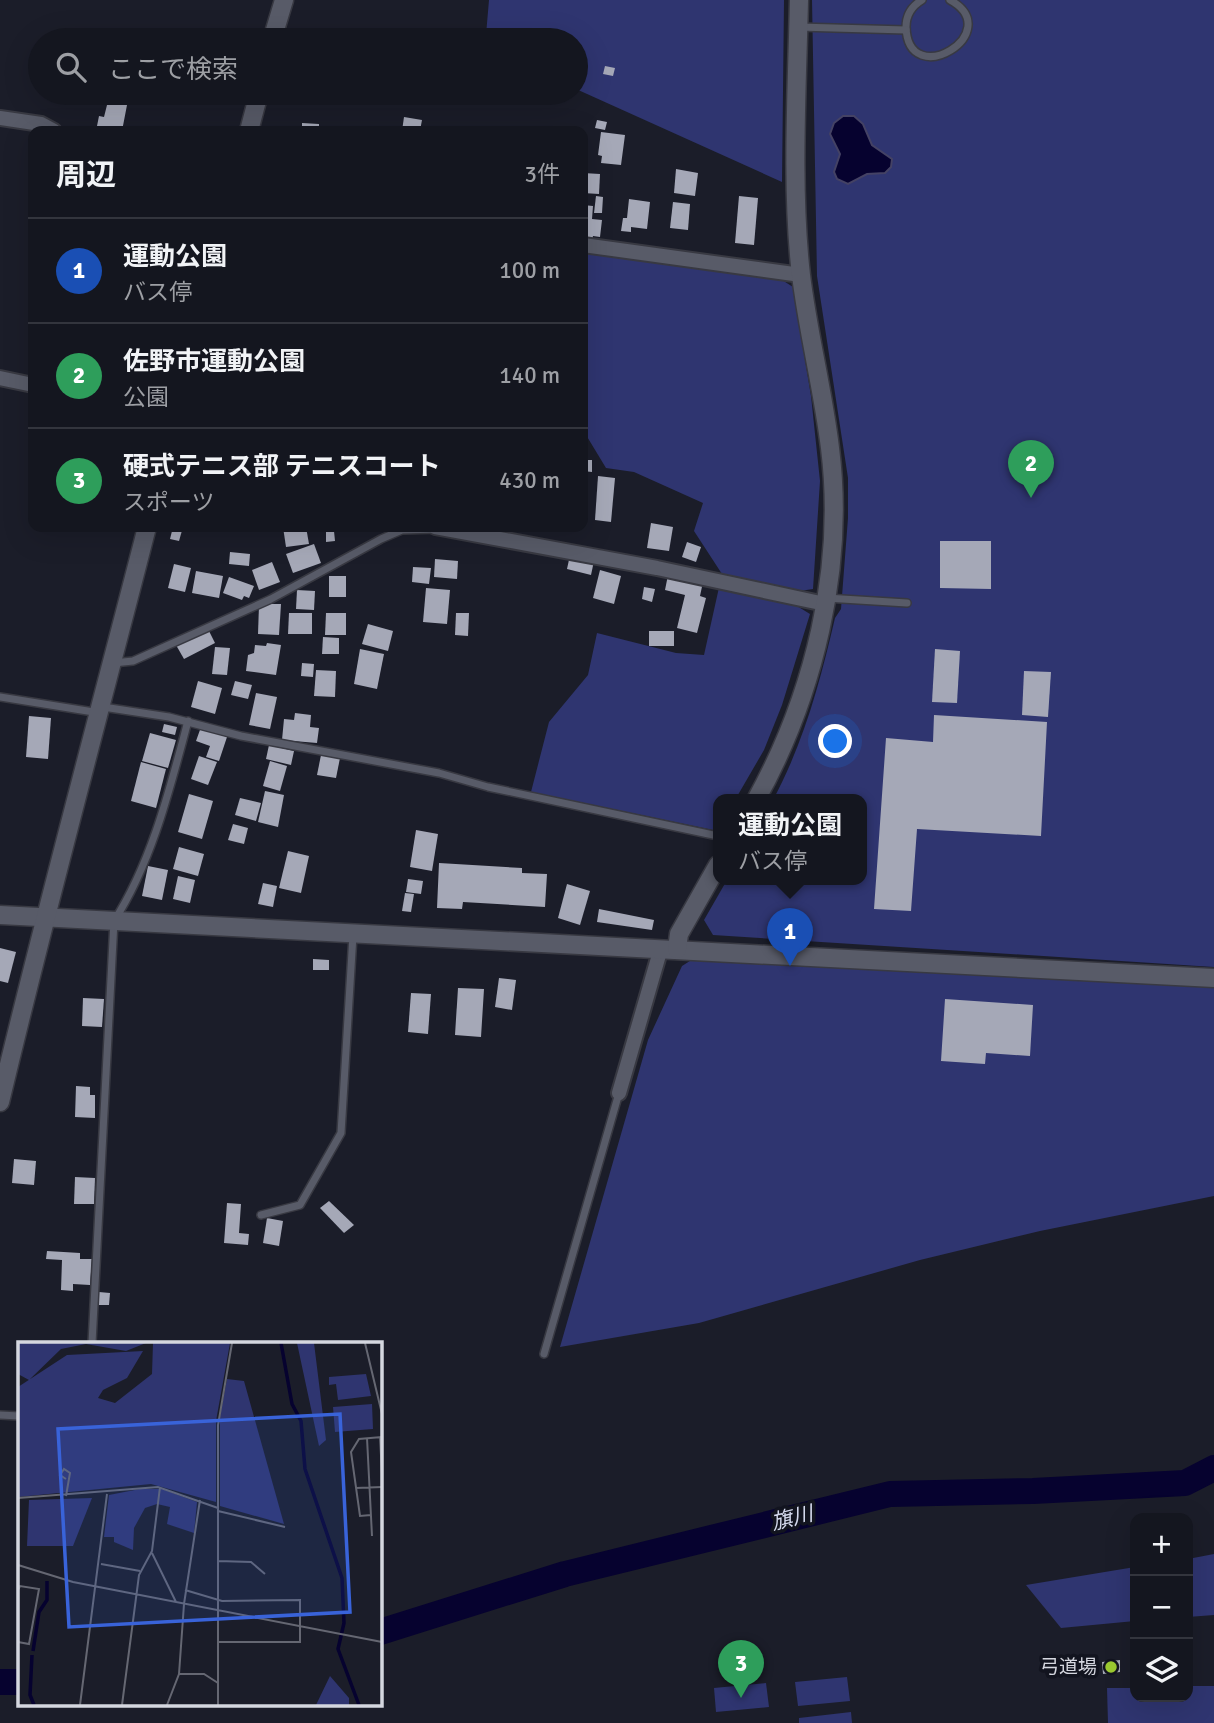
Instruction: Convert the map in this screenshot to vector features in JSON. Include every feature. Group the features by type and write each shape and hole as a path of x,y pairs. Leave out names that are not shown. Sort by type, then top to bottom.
{"street":[{"path":"276,28 284,0"},
{"path":"759,794 799,705 818,642 832,543 832,480 801,275 797,217 799,0"},
{"path":"250,126 256,105"},
{"path":"0,118 45,126"},
{"path":"588,246 801,275"},
{"path":"0,378 28,384"},
{"path":"0,1102 146,532"},
{"path":"459,532 825,601"},
{"path":"619,1093 669,948 713,873"},
{"path":"0,915 1214,978"}],"lane":[{"path":"922,0 910,10 906,30 909,39 922,53 941,56 958,47 967,29 962,10 950,0"},
{"path":"798,27 906,30"},
{"path":"112,663 144,656 271,599 398,532"},
{"path":"825,601 907,603"},
{"path":"0,696 188,721 241,736 439,773 488,787 713,835"},
{"path":"92,1342 114,921 125,905 155,833 188,721"},
{"path":"261,1215 300,1205 341,1133 353,934"},
{"path":"544,1354 619,1093"},
{"path":"0,1415 18,1416"}],"shaded area":[{"path":"489,0 784,0 782,182 588,94 588,28 487,28"},
{"path":"812,0 1214,0 1214,967 713,935 704,920 724,885 867,885 867,794 776,794 802,734 835,618 841,609 848,518 848,478 817,276"},
{"path":"843,116 854,116 863,124 872,145 892,159 891,167 885,173 867,174 848,184 837,179 834,172 840,154 830,134 834,123"},
{"path":"588,252 782,280 793,287 811,396 820,481 813,589 800,591 797,606 810,614 782,705 764,750 738,794 713,794 713,830 531,792 549,722 588,675 597,633 676,653 704,655 722,574 694,531 703,503 634,472 606,468 588,438"},
{"path":"693,959 1162,982 1214,987 1214,1196 1040,1231 920,1260 699,1323 560,1347 648,1040 682,966"},
{"path":"1214,1554 1214,1615 1193,1617 1193,1558"},
{"path":"1130,1568 1130,1621 1061,1628 1026,1585"},
{"path":"847,1677 850,1701 798,1706 795,1682"},
{"path":"766,1683 769,1707 716,1712 714,1688"},
{"path":"1193,1686 1214,1686 1214,1723 1108,1723 1107,1688 1130,1688 1130,1702 1193,1702"},
{"path":"851,1712 852,1723 799,1723 799,1718"}],"building":[{"path":"605,66 615,68 613,76 603,74"},
{"path":"107,105 127,105 123,126 97,126 99,116 104,117"},
{"path":"404,117 422,120 421,126 403,126"},
{"path":"597,120 607,122 605,130 595,128"},
{"path":"302,123 319,124 319,126 302,126"},
{"path":"601,132 625,135 621,165 601,163 602,156 598,155"},
{"path":"676,169 698,173 695,196 674,193"},
{"path":"588,173 600,174 599,194 588,193"},
{"path":"596,196 603,197 602,213 594,213"},
{"path":"739,196 758,198 754,245 735,243"},
{"path":"629,199 650,202 647,229 631,227 631,232 621,231 623,218 627,218"},
{"path":"673,202 690,204 688,230 670,228"},
{"path":"588,206 593,206 592,219 602,220 600,237 593,236 592,241 588,241"},
{"path":"588,460 592,460 592,472 588,472"},
{"path":"598,476 615,478 611,522 595,520"},
{"path":"651,523 673,527 669,551 647,548"},
{"path":"172,532 182,532 179,541 170,539"},
{"path":"284,532 307,532 309,544 286,547"},
{"path":"326,532 334,532 335,541 326,542"},
{"path":"940,541 991,541 991,589 940,588"},
{"path":"687,542 701,547 696,562 682,557"},
{"path":"314,544 321,563 293,573 286,554"},
{"path":"230,552 250,554 249,566 229,564"},
{"path":"570,555 594,561 591,575 567,569"},
{"path":"435,559 458,561 457,579 434,577"},
{"path":"272,562 280,582 259,590 252,570"},
{"path":"174,564 191,568 185,592 168,588"},
{"path":"413,567 431,568 429,584 412,582"},
{"path":"600,570 621,576 614,604 593,598"},
{"path":"196,571 223,576 219,598 192,593"},
{"path":"668,575 703,582 700,596 706,598 697,633 677,628 685,595 665,590"},
{"path":"329,576 346,576 346,597 329,597"},
{"path":"229,577 254,586 249,598 244,596 242,600 223,593"},
{"path":"644,587 655,589 652,602 642,599"},
{"path":"426,588 450,590 447,624 423,622"},
{"path":"297,590 315,591 314,610 296,609"},
{"path":"281,604 279,635 258,634 259,605"},
{"path":"289,613 312,613 312,634 288,634"},
{"path":"326,613 346,613 346,635 325,635"},
{"path":"456,613 469,613 468,636 455,635"},
{"path":"368,624 393,631 388,651 362,644"},
{"path":"208,629 215,643 184,659 176,645"},
{"path":"649,631 674,631 674,646 649,646"},
{"path":"323,637 339,638 339,654 322,654"},
{"path":"267,643 281,645 276,675 246,671 248,655 254,653 255,645 266,646"},
{"path":"215,647 230,648 227,675 212,674"},
{"path":"360,649 384,654 377,689 354,684"},
{"path":"935,649 960,651 957,703 932,702"},
{"path":"302,663 314,664 313,677 301,676"},
{"path":"316,670 336,671 335,697 314,696"},
{"path":"1024,671 1051,672 1048,717 1022,715"},
{"path":"198,681 222,688 215,714 191,707"},
{"path":"235,681 252,685 248,699 231,695"},
{"path":"256,693 277,697 270,729 249,725"},
{"path":"295,713 311,715 310,727 319,728 317,743 282,740 284,719 294,720"},
{"path":"934,715 1047,722 1041,836 917,829 911,911 874,909 886,738 933,742"},
{"path":"29,716 51,718 48,759 26,757"},
{"path":"164,724 177,727 175,735 162,732"},
{"path":"201,727 227,737 219,761 206,757 210,746 196,741"},
{"path":"150,733 176,740 168,768 142,761"},
{"path":"269,745 294,751 291,765 266,759"},
{"path":"321,755 340,758 336,778 317,775"},
{"path":"199,756 217,762 208,785 191,779"},
{"path":"270,761 287,766 280,791 263,786"},
{"path":"141,762 166,769 156,808 131,801"},
{"path":"265,791 284,795 278,827 258,822"},
{"path":"189,794 213,801 202,839 178,832"},
{"path":"240,798 261,803 256,821 235,815"},
{"path":"233,824 248,828 244,844 228,840"},
{"path":"416,830 438,834 432,871 410,867"},
{"path":"179,847 204,854 198,876 173,869"},
{"path":"288,851 309,856 301,893 279,888"},
{"path":"439,863 522,868 522,873 547,874 545,907 463,902 462,909 437,908"},
{"path":"148,866 168,870 162,900 142,896"},
{"path":"178,876 195,880 190,903 173,899"},
{"path":"408,879 423,881 421,894 406,892"},
{"path":"263,883 277,886 273,907 258,904"},
{"path":"567,884 590,891 580,925 558,918"},
{"path":"405,893 414,894 411,912 402,911"},
{"path":"599,909 654,920 652,930 597,922"},
{"path":"0,948 16,952 8,983 0,981"},
{"path":"313,959 329,960 329,970 313,970"},
{"path":"499,978 516,980 512,1010 495,1007"},
{"path":"458,988 484,989 481,1037 455,1035"},
{"path":"411,993 431,994 428,1034 408,1032"},
{"path":"83,998 104,999 102,1027 82,1026"},
{"path":"945,999 1033,1005 1030,1056 986,1053 985,1064 941,1061"},
{"path":"76,1086 90,1087 90,1095 95,1095 95,1118 75,1117"},
{"path":"14,1159 36,1161 34,1185 12,1183"},
{"path":"75,1177 95,1178 94,1204 74,1204"},
{"path":"329,1201 354,1225 344,1233 320,1208"},
{"path":"227,1203 241,1204 239,1233 249,1234 248,1245 224,1243"},
{"path":"267,1218 283,1221 279,1246 263,1243"},
{"path":"47,1251 80,1253 80,1259 92,1259 90,1285 73,1284 73,1291 61,1290 62,1260 46,1259"},
{"path":"99,1292 110,1293 109,1305 98,1305"},
{"name":"弓道場","path":"1120,1660 1120,1672 1103,1674 1102,1662"}],"waterway":[{"name":"旗川","path":"382,1631 565,1574 890,1494 1033,1491 1185,1483 1214,1468"},
{"name":"旗川","path":"0,1682 18,1682"}],"place":[{"name":"佐野市運動公園","path":"1031,498"},
{"name":"運動公園","path":"790,966"},
{"name":"弓道場","path":"1111,1667"},
{"name":"硬式テニス部 テニスコート","path":"741,1698"}]}
